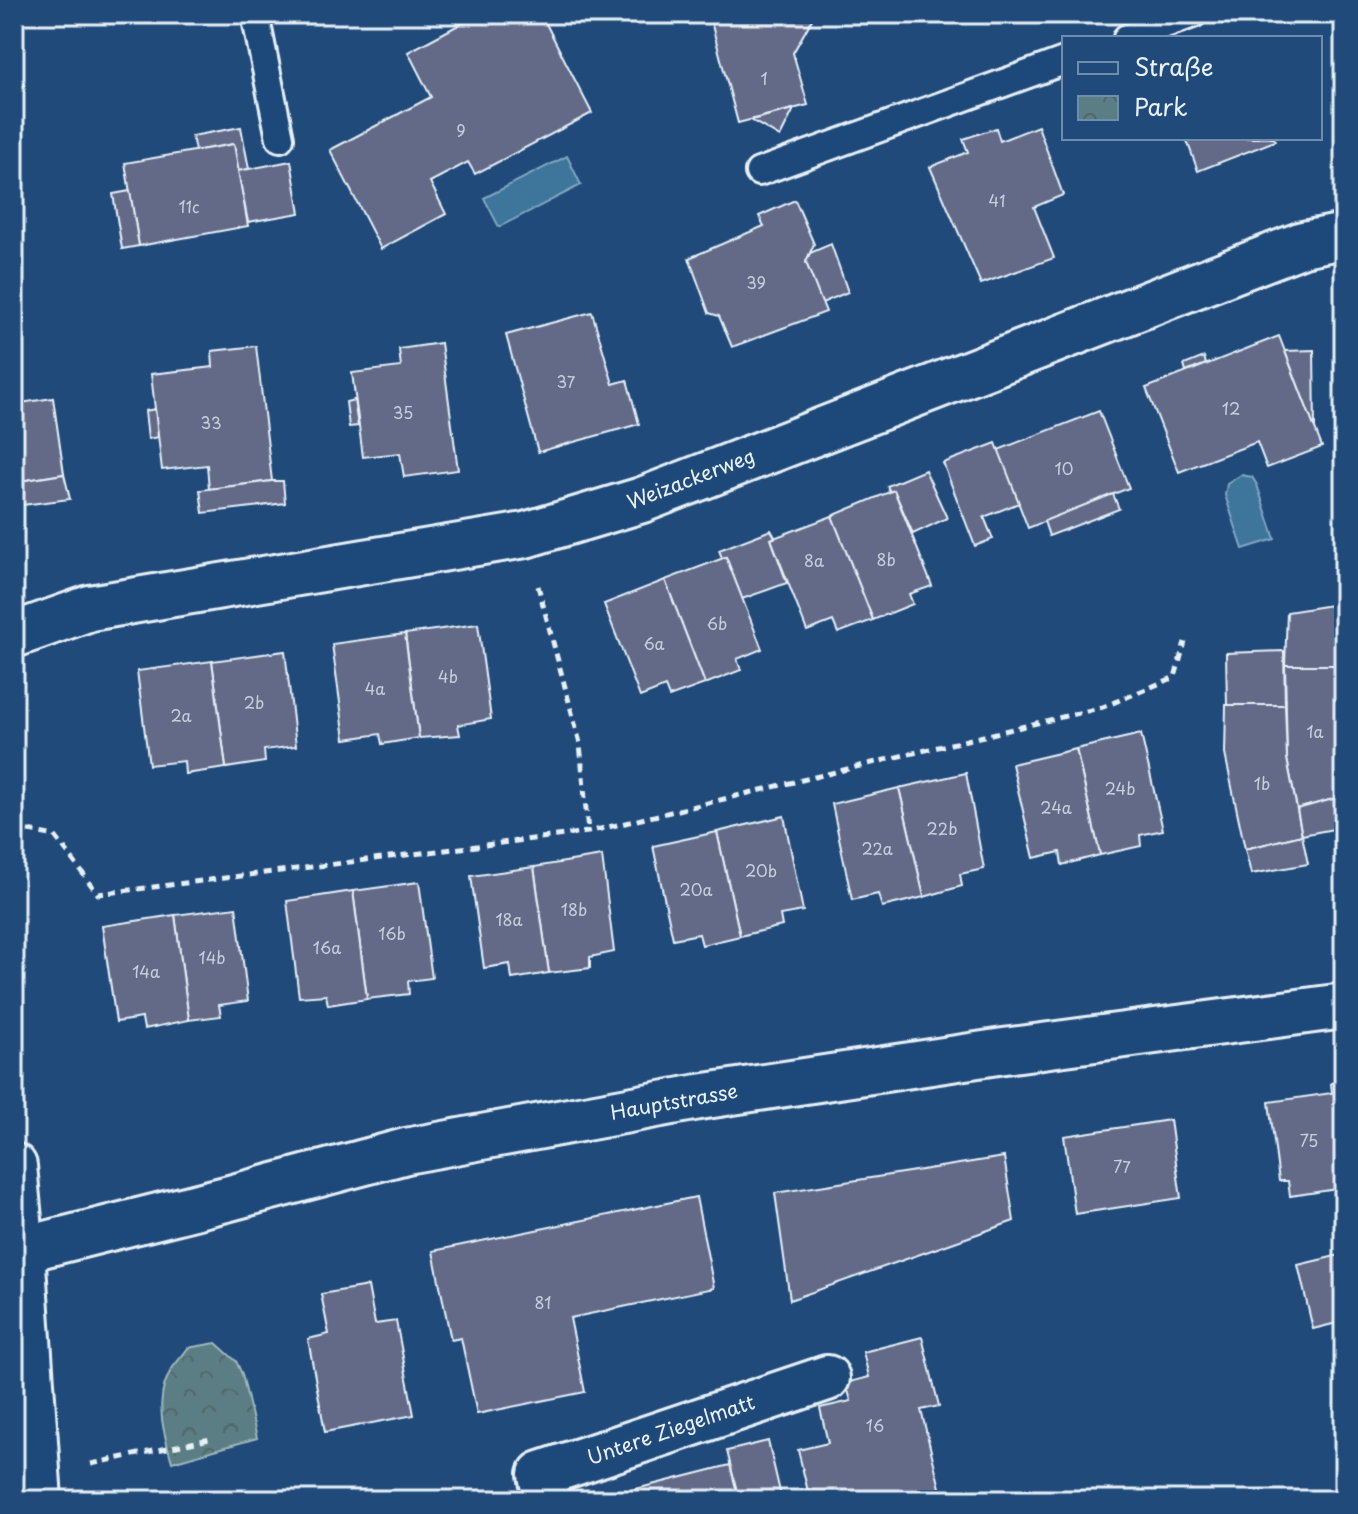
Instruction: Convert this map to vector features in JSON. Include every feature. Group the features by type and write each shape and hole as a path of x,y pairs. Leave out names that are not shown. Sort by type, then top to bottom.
{"street":[{"name":"Weizackerweg","path":"14,635 90,608 525,535 642,500 1303,244 1344,236"},
{"name":"Hauptstrasse","path":"18,1252 406,1151 699,1097 1004,1051 1344,1006"},
{"path":"14,1166 37,1488"},
{"name":"Untere Ziegelmatt","path":"546,1500 541,1474 827,1378"}],"lane":[{"path":"255,14 280,138"},
{"path":"1132,36 1193,14"},
{"path":"759,172 1062,62"}],"path":[{"path":"525,535 580,743 588,832"},
{"path":"14,828 55,836 98,894 588,832 1103,707 1175,677 1185,642"},
{"path":"37,1488 210,1439"}],"green space":[{"path":"216,1343 236,1361 242,1374 257,1438 172,1462 162,1418 164,1385 188,1348"}],"water":[{"path":"567,156 581,185 499,227 484,198"},
{"path":"1241,475 1252,477 1257,485 1275,539 1243,549 1225,495 1227,484"}],"building":[{"path":"479,14 541,14 592,113 475,174 468,162 430,182 446,214 381,249 330,150 431,97 408,52"},
{"path":"709,14 815,14 793,53 808,105 738,123"},
{"path":"794,109 780,137 751,120"},
{"path":"1038,126 1063,195 1034,207 1054,258 981,284 930,167 968,152 963,139 996,128 1000,141"},
{"path":"241,127 249,169 238,171 234,144 195,151 192,136"},
{"path":"1187,140 1275,140 1275,141 1198,171"},
{"path":"234,144 248,226 139,246 125,163"},
{"path":"291,161 300,213 248,222 238,171"},
{"path":"130,191 139,246 122,249 113,194"},
{"path":"795,200 814,244 806,262 826,312 732,347 719,316 709,313 689,258 764,226 759,216"},
{"path":"831,244 848,292 822,303 806,262 810,253"},
{"path":"592,312 613,384 627,380 639,424 538,452 506,335"},
{"path":"1279,336 1322,447 1267,468 1257,442 1179,472 1146,388"},
{"path":"441,343 458,470 404,477 400,453 363,457 352,373 401,367 399,349"},
{"path":"256,346 272,481 209,489 207,465 162,470 151,374 213,367 212,351"},
{"path":"1314,350 1315,429 1285,351"},
{"path":"1204,357 1206,364 1186,372 1184,365"},
{"path":"53,398 64,474 14,482 14,404"},
{"path":"354,400 358,426 349,427 346,402"},
{"path":"155,409 158,437 148,439 145,411"},
{"path":"1099,411 1129,488 1028,528 998,450"},
{"path":"996,443 1019,503 984,517 993,539 975,546 943,463"},
{"path":"925,470 947,518 913,534 894,490 890,492 887,486"},
{"path":"64,474 70,499 14,506 14,482"},
{"path":"283,481 285,503 203,513 200,490"},
{"path":"894,490 932,586 909,594 913,604 873,620 832,516"},
{"path":"1113,494 1119,509 1049,536 1044,521"},
{"path":"832,516 873,620 838,633 833,621 807,631 771,539"},
{"path":"771,530 775,537 771,539 787,583 742,599 726,557 722,558 719,550"},
{"path":"726,557 762,649 737,659 741,670 705,684 665,580"},
{"path":"665,580 705,684 669,697 665,687 640,697 604,604"},
{"path":"1344,603 1343,665 1285,665 1287,612"},
{"path":"478,624 491,719 458,725 460,735 419,738 405,634"},
{"path":"405,634 419,738 382,744 380,734 345,739 332,644"},
{"path":"285,651 296,746 264,750 265,762 226,768 212,661"},
{"path":"1284,651 1285,705 1227,705 1226,653"},
{"path":"212,661 226,768 185,774 184,761 149,765 137,671"},
{"path":"1285,665 1344,665 1344,796 1297,809 1287,759"},
{"path":"1226,705 1285,705 1287,759 1302,835 1245,849 1225,754"},
{"path":"1141,734 1163,830 1140,835 1141,846 1100,855 1076,749"},
{"path":"1076,749 1100,855 1062,865 1060,852 1034,858 1012,764"},
{"path":"966,773 984,869 960,874 962,886 924,897 899,788"},
{"path":"899,788 924,897 882,907 878,894 852,900 832,804"},
{"path":"1344,796 1344,827 1302,835 1297,809"},
{"path":"784,816 803,911 780,915 782,926 740,936 717,832"},
{"path":"717,832 740,936 702,945 699,934 673,939 653,846"},
{"path":"1302,835 1308,864 1251,874 1245,849"},
{"path":"602,856 614,952 590,957 590,968 549,973 534,867"},
{"path":"534,867 549,973 512,979 510,964 484,968 471,876"},
{"path":"419,882 432,978 408,981 409,994 367,999 353,891"},
{"path":"353,891 367,999 328,1005 326,995 299,997 287,901"},
{"path":"236,907 248,1001 219,1005 221,1016 189,1020 175,915"},
{"path":"175,915 189,1020 144,1029 142,1018 116,1022 102,926"},
{"path":"1344,1081 1344,1188 1290,1196 1288,1181 1279,1181 1269,1102 1332,1093 1331,1083"},
{"path":"1170,1120 1181,1198 1075,1214 1064,1136"},
{"path":"1004,1157 1014,1221 790,1300 775,1193"},
{"path":"696,1197 714,1288 570,1318 585,1392 477,1414 461,1338 451,1340 433,1251"},
{"path":"1344,1254 1344,1352 1337,1323 1313,1329 1298,1265"},
{"path":"368,1286 375,1324 396,1321 414,1415 325,1432 308,1339 329,1334 321,1294"},
{"path":"922,1337 939,1406 921,1410 943,1500 810,1500 798,1450 828,1443 820,1408 851,1401 846,1383 869,1377 863,1352"},
{"path":"768,1441 781,1496 739,1500 727,1451"},
{"path":"730,1465 739,1500 630,1500 628,1491"}]}
